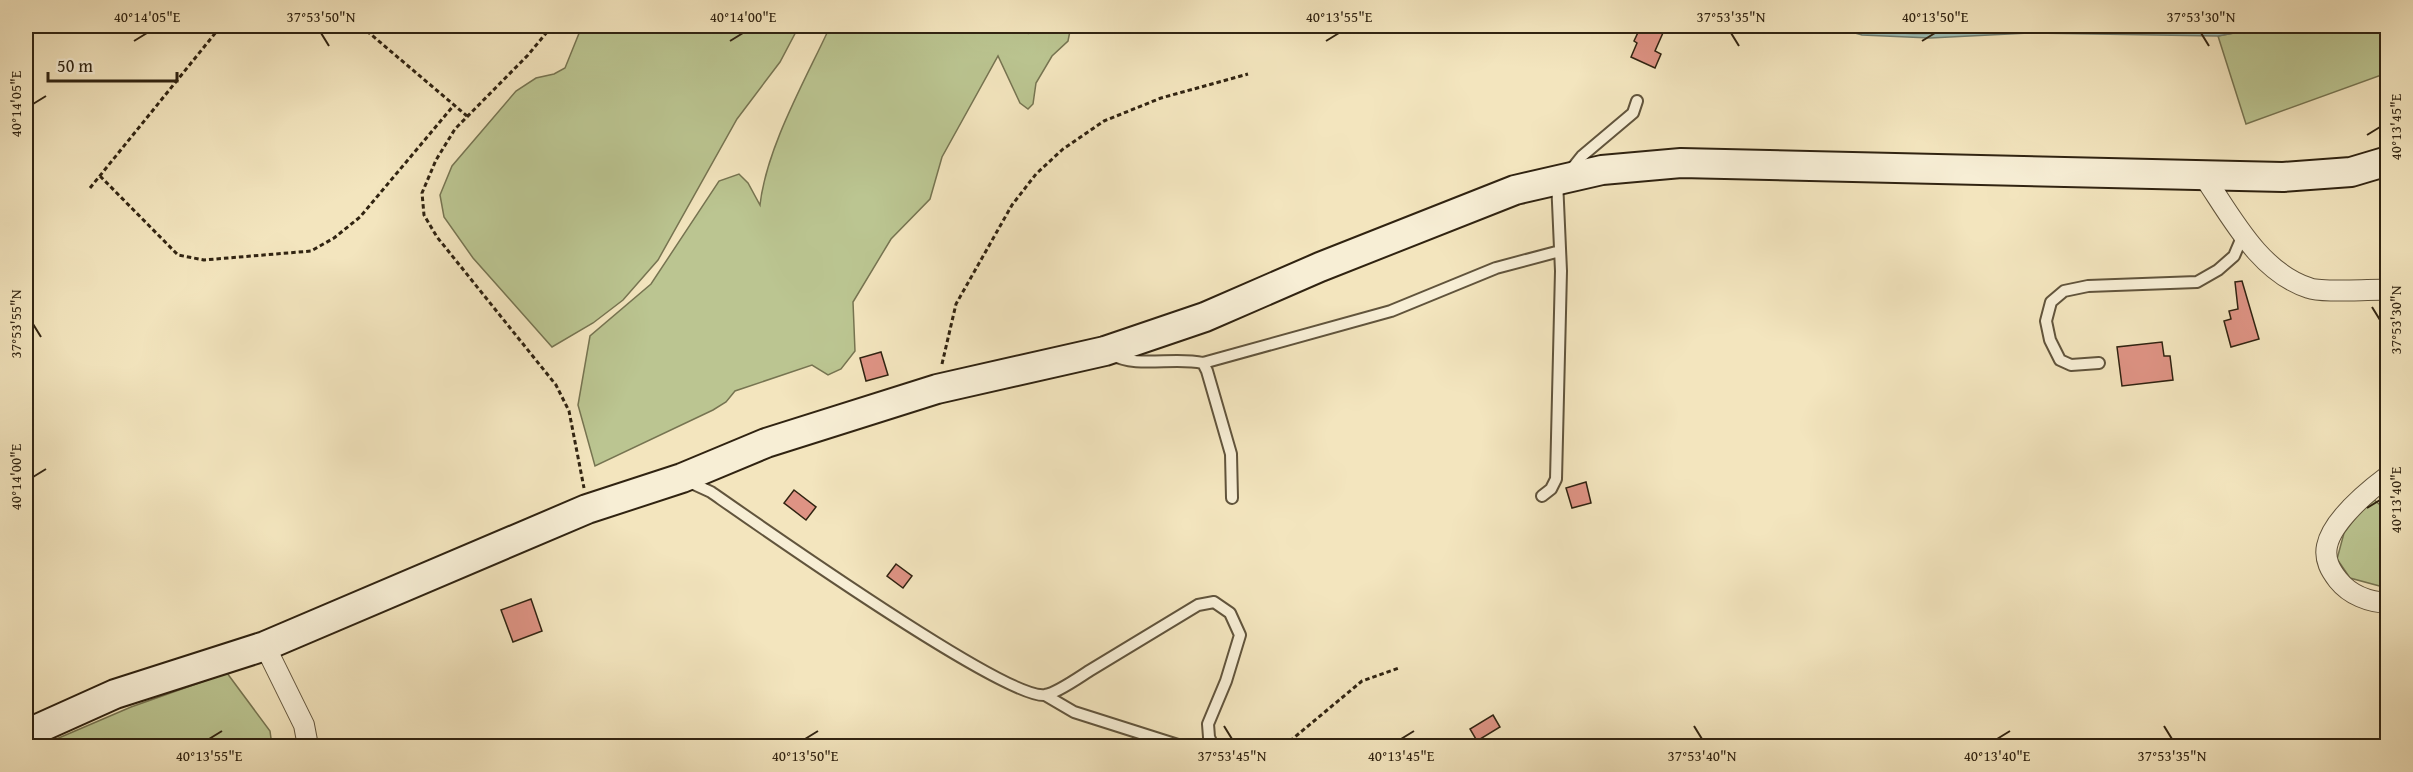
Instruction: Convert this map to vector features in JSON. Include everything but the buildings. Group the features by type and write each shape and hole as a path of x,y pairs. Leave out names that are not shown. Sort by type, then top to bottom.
{"street":[{"path":"26,734 115,694 265,646 587,509 681,478 766,443 937,389 1105,351 1205,317 1320,267 1515,190 1602,170 1681,163 2283,177 2351,172 2388,161"},
{"path":"2203,176 2243,235 2280,274 2311,289 2388,290"},
{"path":"2385,481 2368,491 2338,524 2326,546 2328,568 2345,589 2373,602 2388,603"},
{"path":"265,646 304,725 308,747"}],"lane":[{"path":"1542,496 1551,489 1556,479 1561,179 1582,156 1633,113 1637,101"},
{"path":"2099,363 2071,365 2060,360 2050,339 2046,321 2051,302 2064,291 2088,286 2197,282 2218,270 2234,256 2243,235"},
{"path":"1105,351 1120,360 1134,362 1189,360 1203,363 1391,311 1496,268 1560,251"},
{"path":"1203,363 1208,371 1231,454 1232,498"},
{"path":"681,478 711,492 858,593 1023,691 1045,695 1074,712 1181,747"},
{"path":"1045,695 1068,684 1198,604 1214,602 1230,613 1240,635 1226,681 1209,724 1209,737 1213,747"}],"path":[{"path":"90,188 222,26"},
{"path":"361,26 467,116"},
{"path":"552,26 455,129 422,194 424,215 437,237 556,385 569,411 587,509"},
{"path":"937,389 957,304 1012,206 1036,174 1063,149 1104,122 1161,98 1248,74"},
{"path":"100,176 178,255 204,260 311,251 334,238 360,217 454,105"},
{"path":"1284,747 1362,681 1399,668"}],"green space":[{"path":"582,26 799,26 780,62 737,119 658,260 623,300 593,323 552,347 473,258 444,217 440,195 452,166 516,91 536,78 554,74 565,68"},
{"path":"835,26 1029,26 1028,34 1031,26 1071,26 1068,41 1052,56 1036,83 1033,104 1028,109 1020,103 998,56 942,157 930,199 891,239 853,302 855,351 841,369 828,375 812,365 735,391 726,402 713,410 595,466 578,405 590,336 651,284 719,181 739,174 748,183 760,205 770,162 787,118 827,33"},
{"path":"2271,26 2387,26 2387,73 2246,124 2218,36"},
{"path":"2371,497 2387,511 2387,588 2350,578 2337,559 2344,533"},
{"path":"227,673 270,731 272,746 40,746 131,707"}],"water":[{"path":"1830,26 2271,26 2218,36 2029,33 1930,38 1862,35"}]}
